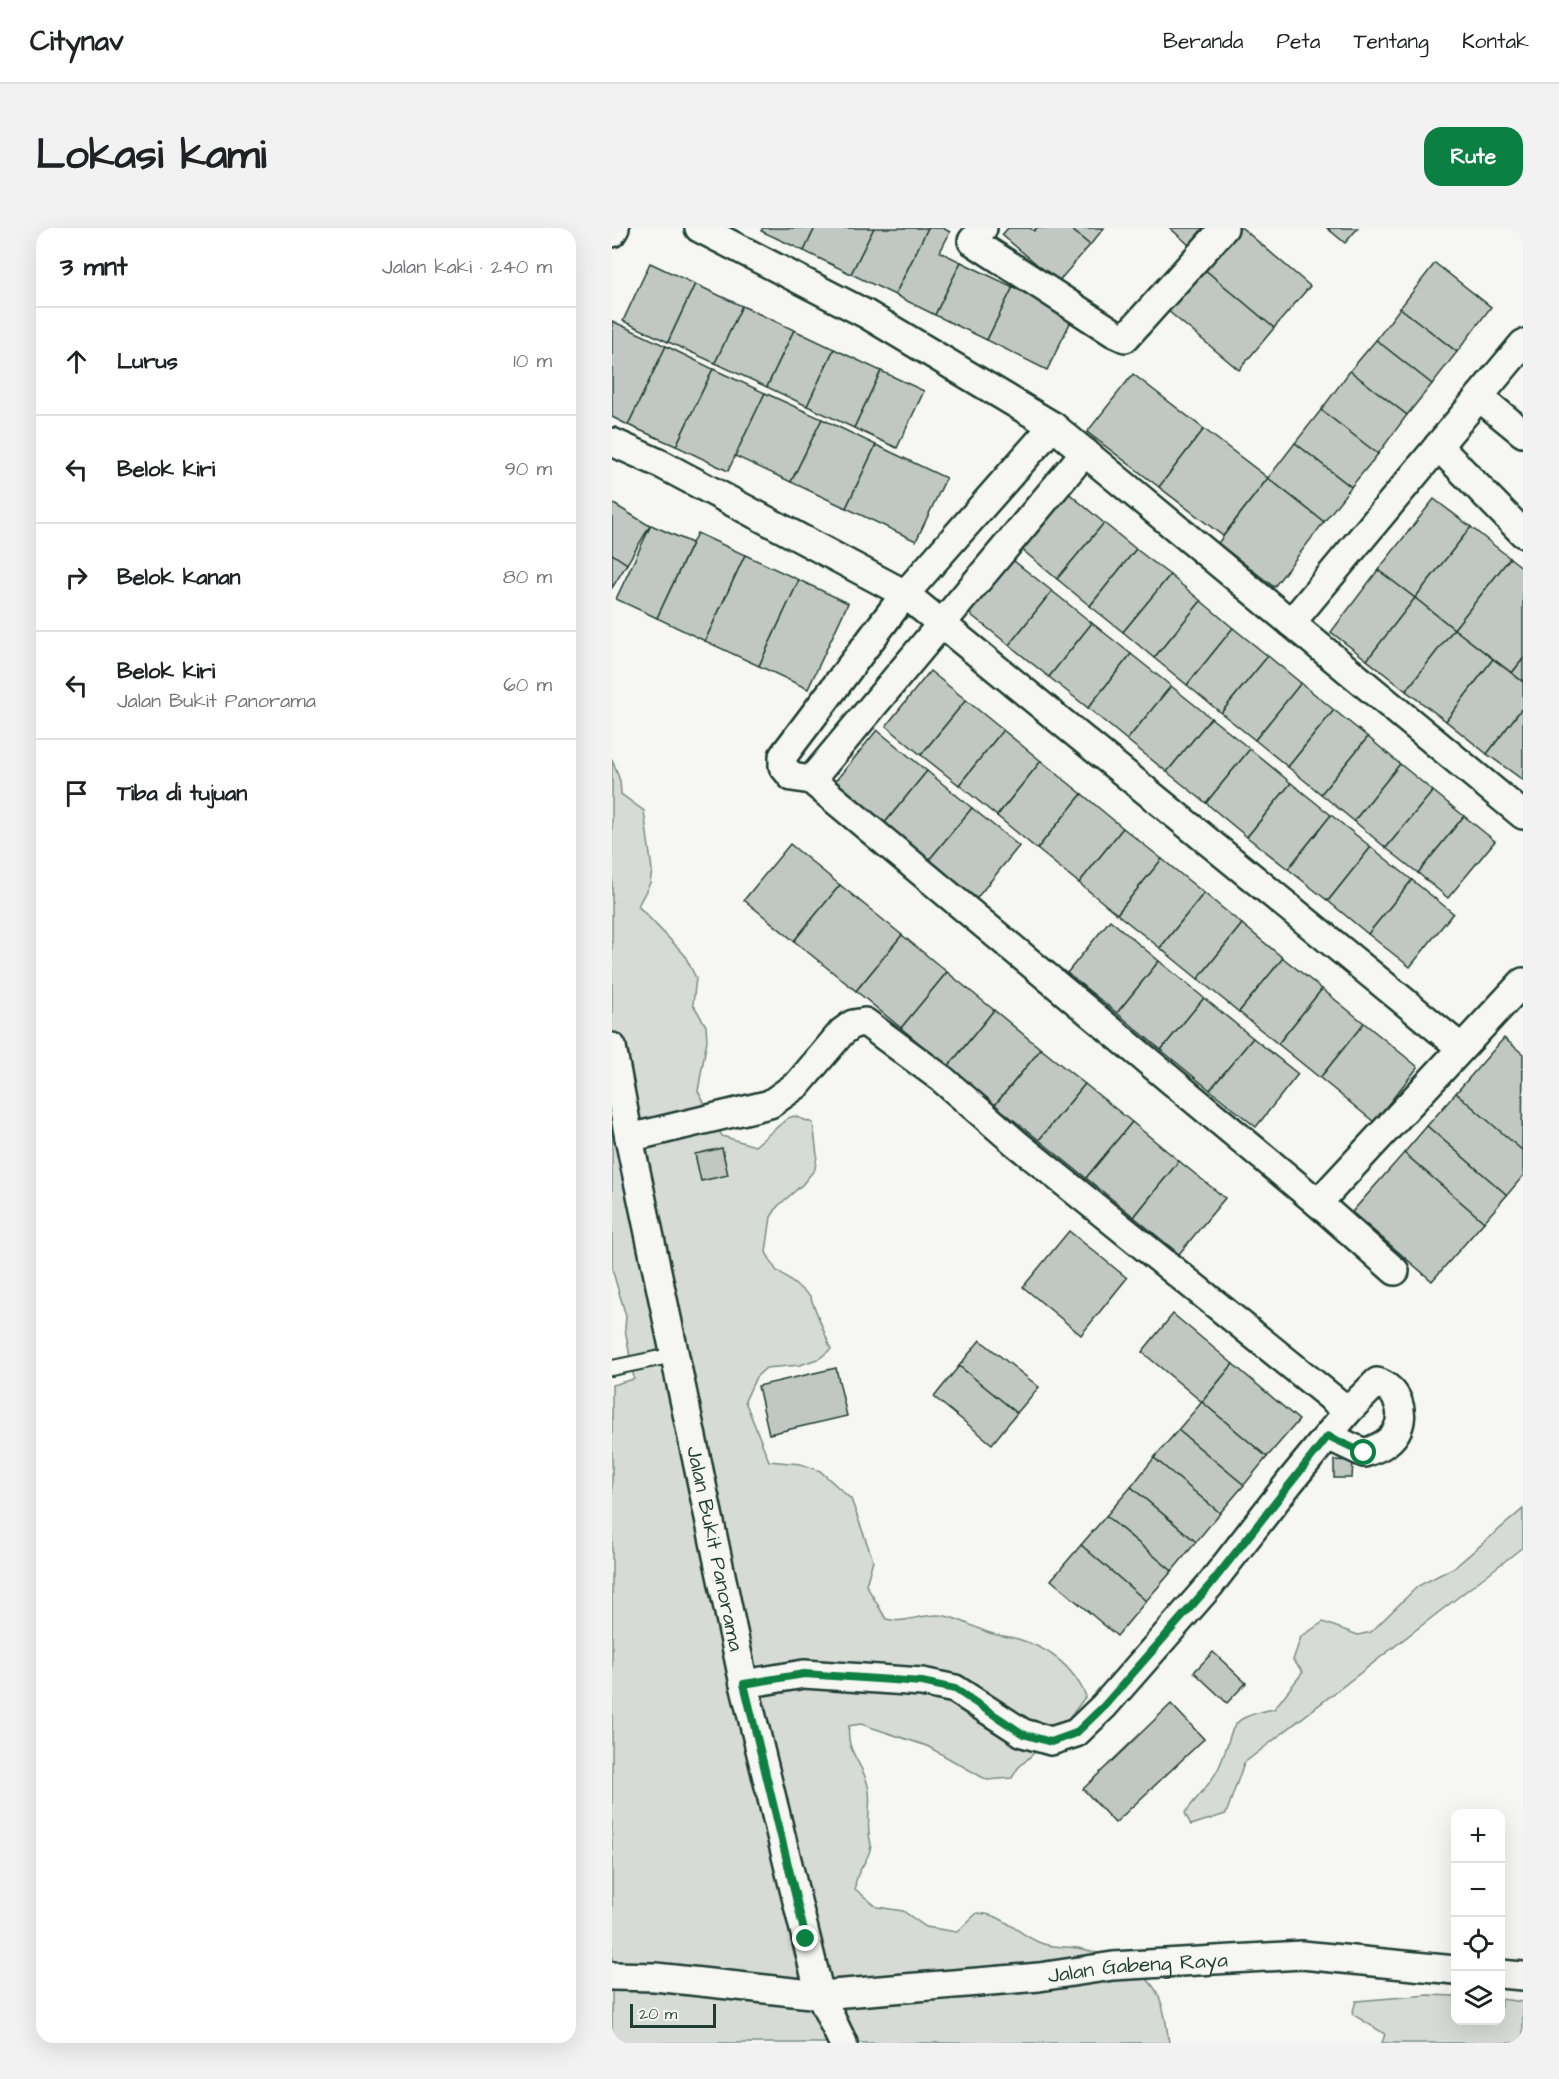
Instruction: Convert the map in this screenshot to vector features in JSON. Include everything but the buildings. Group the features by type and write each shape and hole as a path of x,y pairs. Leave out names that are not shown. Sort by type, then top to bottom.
{"street":[{"path":"612,233 615,228"},
{"path":"699,228 866,314 1053,426 1523,815"},
{"path":"983,228 972,241 1125,338 1224,228"},
{"path":"1291,623 1523,344"},
{"path":"1479,397 1523,433"},
{"path":"1053,426 905,594 783,756 783,766 792,777 811,780 1318,1203 1395,1271"},
{"path":"612,442 658,463 905,594 1460,1047"},
{"path":"1438,447 1523,533"},
{"path":"811,780 1085,452"},
{"path":"1318,1203 1460,1047 1523,982"},
{"path":"629,1138 770,1104 798,1084 842,1032 853,1024 865,1022 942,1079 1017,1144 1348,1411"},
{"name":"Jalan Bukit Panorama","path":"612,1047 629,1138 744,1684 820,1995 843,2043"},
{"path":"744,1684 804,1674 922,1682 955,1689 1023,1734 1051,1742 1076,1733 1104,1706 1210,1585 1328,1436 1348,1411 1377,1382 1387,1385 1395,1393 1401,1411 1396,1432 1381,1447 1364,1453 1328,1436"},
{"name":"Jalan Gabeng Raya","path":"612,1976 655,1977 820,1995 1039,1977 1113,1966 1302,1955 1451,1970"},
{"path":"1505,1974 1523,1976"}],"lane":[{"path":"612,1368 674,1355"}],"shaded area":[{"path":"612,759 620,781 621,794 644,811 652,870 650,883 638,906 684,954 696,978 693,1004 706,1026 707,1040 698,1091 722,1136 755,1146 788,1118 794,1116 813,1123 817,1155 815,1169 802,1185 778,1206 771,1217 766,1252 776,1270 810,1296 831,1349 820,1358 800,1365 766,1368 756,1377 745,1401 769,1461 801,1464 820,1471 851,1499 873,1560 866,1585 886,1619 946,1616 991,1633 1029,1643 1059,1660 1074,1676 1086,1696 1065,1724 1018,1768 1012,1778 987,1780 927,1746 861,1724 849,1726 850,1744 867,1782 871,1846 857,1877 855,1889 877,1907 903,1911 926,1927 957,1932 977,1913 986,1914 1002,1920 1043,1944 1087,1950 1128,1966 1140,1973 1156,1990 1164,2013 1169,2043 612,2043 612,1385 634,1379 625,1329 626,1316 612,1269"},
{"path":"1523,1509 1523,1547 1244,1763 1226,1814 1191,1825 1185,1813 1216,1773 1238,1721 1274,1709 1303,1672 1293,1660 1301,1637 1323,1622 1358,1635 1371,1632 1418,1586 1455,1567"},
{"path":"1428,1995 1451,1996 1451,2025 1505,2025 1505,2000 1523,2002 1523,2043 1382,2043 1385,2034 1352,2014 1356,2001"}],"route":[{"path":"806,1939 744,1684 804,1674 922,1682 955,1689 1023,1734 1051,1742 1076,1733 1104,1706 1210,1585 1288,1483 1328,1436 1364,1453"}]}
